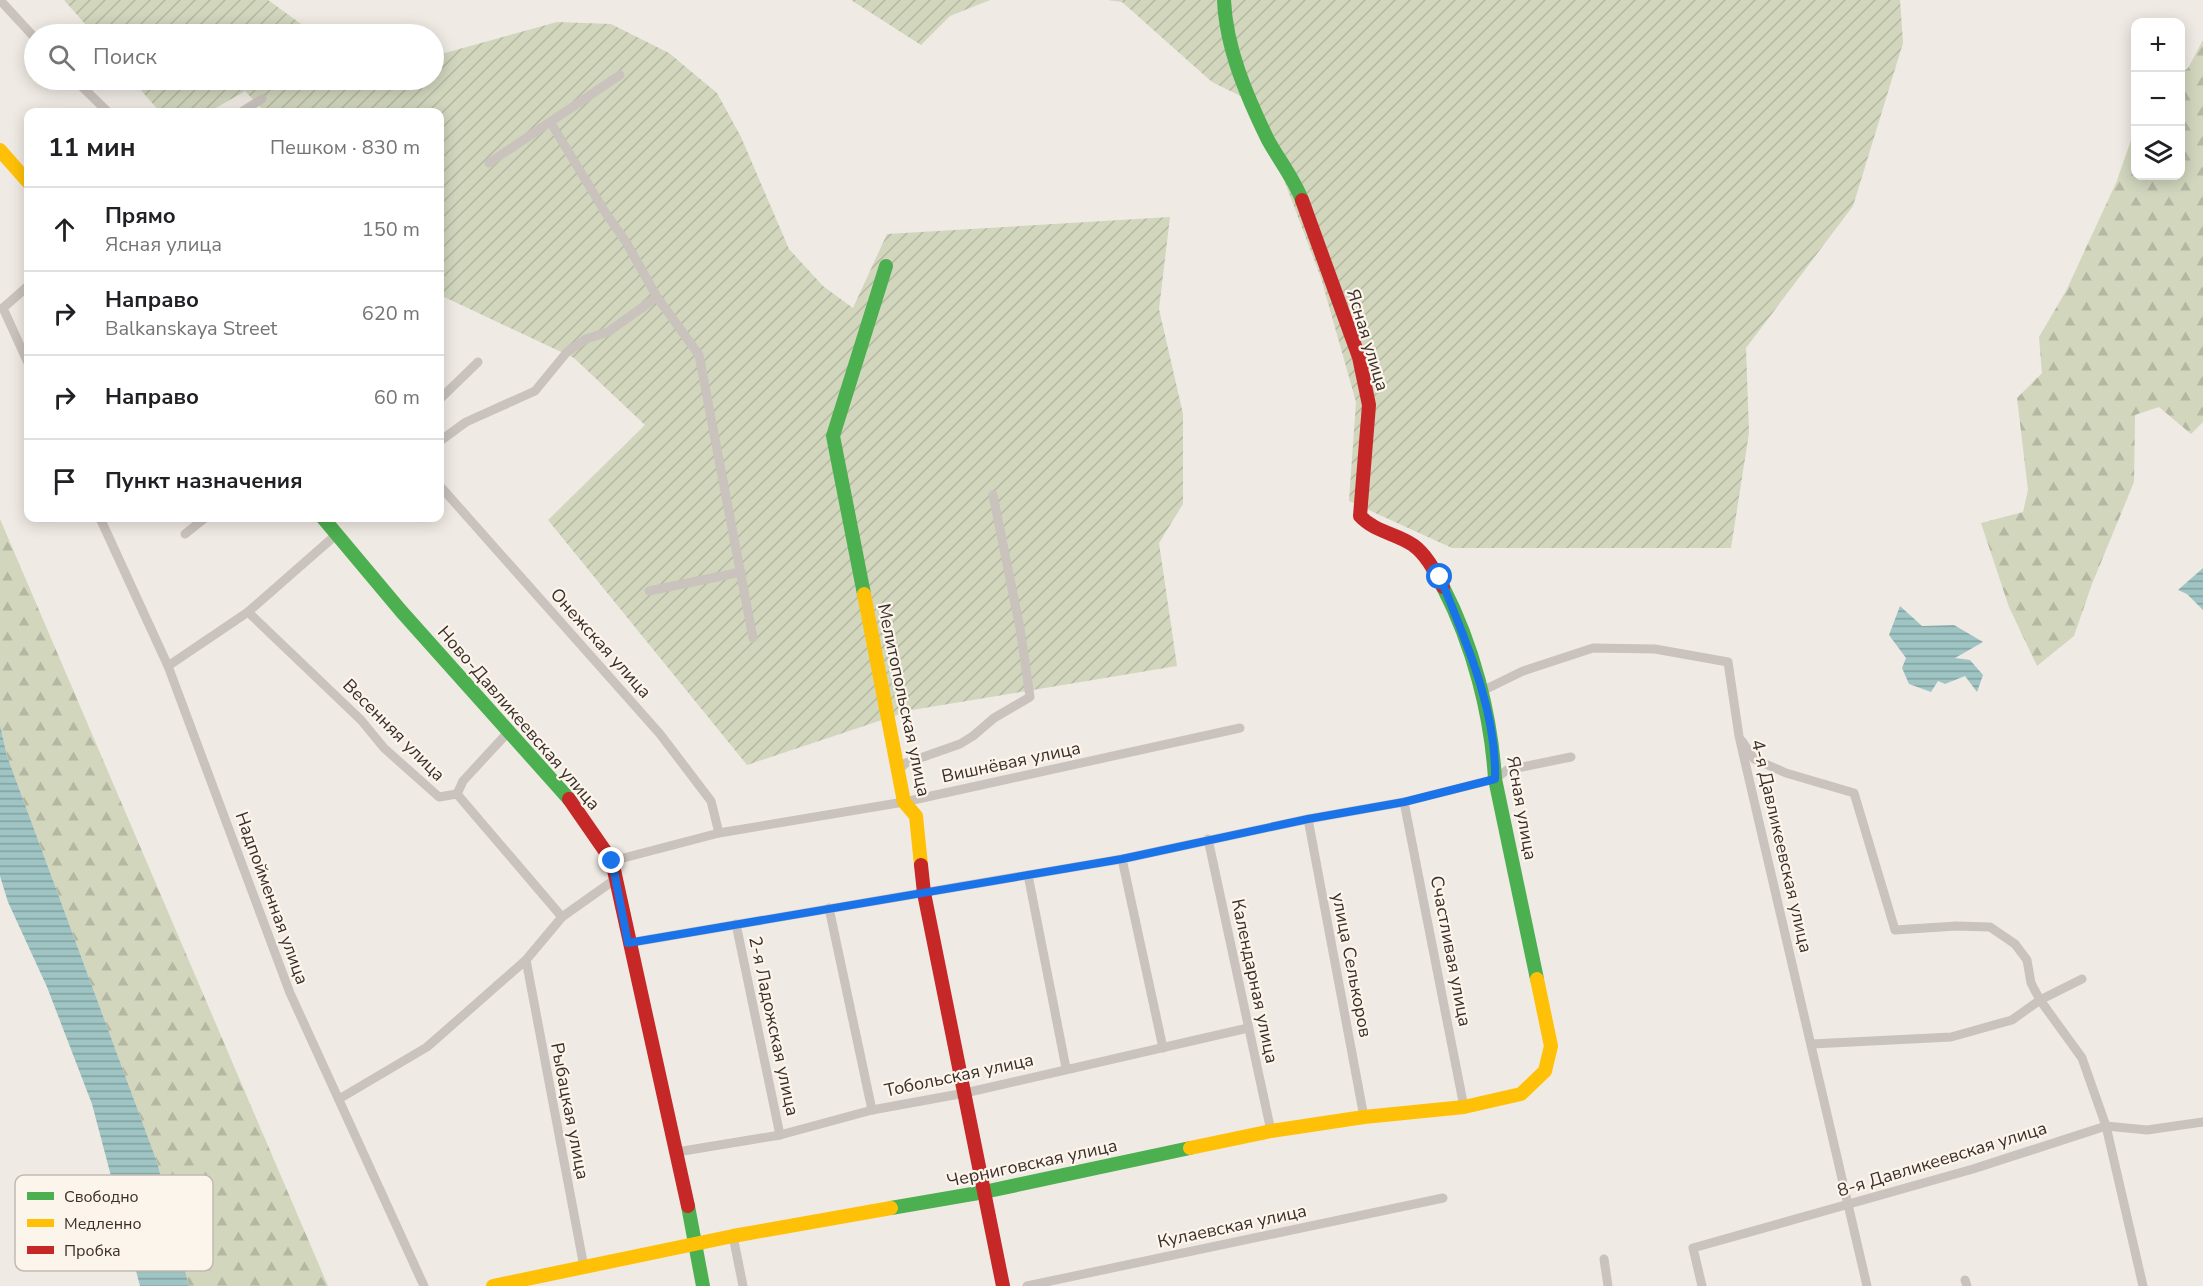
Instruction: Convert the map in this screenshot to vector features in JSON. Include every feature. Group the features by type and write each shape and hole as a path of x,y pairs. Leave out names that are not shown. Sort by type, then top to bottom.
{"street":[{"path":"0,0 24,26"},
{"name":"Ясная улица","path":"1224,2 1225,24 1236,62 1269,139 1300,195 1359,357 1369,405 1360,516 1367,526 1419,550 1440,577 1482,691 1495,759 1495,779 1551,1046"},
{"path":"489,163 620,75"},
{"path":"85,90 104,108"},
{"path":"247,108 262,99"},
{"path":"551,123 626,242 657,297 699,355 753,638"},
{"path":"0,150 24,177"},
{"name":"Мелитопольская улица","path":"886,266 833,436 904,802 916,816 924,893 1003,1286"},
{"path":"24,290 3,308 24,354"},
{"path":"444,438 466,422 536,391 567,352 586,339 608,332 657,297"},
{"path":"444,396 478,362"},
{"name":"Онежская улица","path":"444,491 660,734 711,801 719,833"},
{"path":"898,770 906,763 973,736 994,718 1030,697 1020,628 993,495"},
{"name":"Надпойменная улица","path":"102,522 168,666 290,993 424,1286"},
{"path":"185,534 200,522"},
{"path":"168,666 248,612 330,524"},
{"name":"Ново-Давликеевская улица","path":"330,524 400,610 510,730 581,813 612,861 628,943 677,1152 704,1286"},
{"path":"649,591 741,572"},
{"name":"Весенняя улица","path":"248,612 361,720 384,748 438,797 457,794 562,917"},
{"name":"4-я Давликеевская улица","path":"1482,691 1523,671 1593,648 1655,649 1728,662 1739,736 1867,1286"},
{"name":"Вишнёвая улица","path":"612,861 719,833 904,802 1240,728"},
{"path":"457,794 463,781 510,730"},
{"path":"1739,736 1754,759 1786,773 1854,793 1895,930 1956,926 1990,927 2015,944 2027,960 2031,983 2040,1000 2082,1058 2106,1126 2144,1286"},
{"path":"628,943 1122,859 1208,839 1404,802 1495,779 1507,770 1570,757"},
{"name":"Счастливая улица","path":"1404,802 1464,1107"},
{"name":"улица Селькоров","path":"1308,819 1364,1117"},
{"name":"Календарная улица","path":"1208,839 1271,1131"},
{"path":"1122,859 1162,1048"},
{"path":"1028,875 1066,1068"},
{"path":"339,1100 427,1047 526,960 562,917 617,878"},
{"path":"829,908 872,1110"},
{"name":"2-я Ладожская улица","path":"736,924 780,1135"},
{"name":"Рыбацкая улица","path":"526,960 562,1163 584,1268"},
{"path":"1812,1044 1951,1037 2012,1020 2040,1000 2082,979"},
{"name":"Тобольская улица","path":"677,1152 780,1135 872,1110 965,1093 1248,1028"},
{"name":"Черниговская улица","path":"493,1286 733,1236 984,1192 1271,1131 1364,1117 1464,1107 1521,1094 1545,1071 1551,1046"},
{"name":"8-я Давликеевская улица","path":"1702,1286 1693,1248 1849,1206 2106,1126 2147,1130 2203,1122"},
{"name":"Кулаевская улица","path":"1027,1286 1443,1198"},
{"path":"733,1236 743,1286"},
{"path":"1604,1259 1608,1286"}],"green space":[{"path":"64,0 268,0 301,24 85,24"},
{"path":"851,0 990,0 950,16 921,45"},
{"path":"1108,0 1900,0 1903,43 1853,206 1746,348 1749,433 1731,548 1452,548 1349,501 1356,402 1321,278 1255,103 1212,82 1122,2"},
{"path":"557,22 611,24 669,53 717,93 741,137 789,249 823,286 853,308 887,234 1170,217 1159,309 1183,414 1183,504 1159,543 1177,666 912,710 747,765 548,520 645,425 574,358 444,297 444,108 261,108 245,91 216,108 156,108 141,90 444,90 444,53"},
{"path":"2203,40 2203,422 2191,434 2159,407 2135,415 2134,482 2092,584 2074,636 2037,666 2009,607 1981,523 2023,512 2028,490 2017,398 2042,373 2039,337 2066,291 2116,183 2131,140 2131,180 2185,180 2185,70"},
{"path":"0,519 328,1286 189,1286 185,1271 213,1271 213,1175 160,1175 7,756 0,725"}],"water":[{"path":"2203,568 2203,610 2187,594 2178,590"},
{"path":"1900,606 1922,626 1954,625 1983,642 1955,658 1970,660 1983,675 1977,692 1965,676 1945,684 1938,681 1931,692 1909,684 1902,668 1906,658 1889,635"},
{"path":"0,725 7,756 160,1175 111,1175 92,1104 47,987 8,902 0,876"},
{"path":"136,1271 185,1271 189,1286 140,1286"}],"traffic: fast":[{"path":"1224,0 1233,54 1245,89 1268,140 1302,200"},
{"path":"864,594 833,436 886,266"},
{"path":"326,522 401,611 569,799"},
{"path":"1443,587 1472,656 1485,705 1495,779 1537,979"},
{"path":"891,1208 984,1192 1190,1148"},
{"path":"688,1206 703,1286"}],"traffic: slow":[{"path":"0,150 24,177"},
{"path":"864,594 904,802 916,816 921,865"},
{"path":"1190,1148 1271,1131 1364,1117 1464,1107 1521,1094 1545,1071 1551,1046 1537,979"},
{"path":"493,1286 733,1236 891,1208"}],"traffic: jam":[{"path":"1302,200 1359,357 1369,405 1360,516 1372,526 1418,549 1443,587"},
{"path":"569,799 612,861 688,1206"},
{"path":"921,865 924,893 1003,1286"}],"route":[{"path":"612,861 628,943 1122,859 1208,839 1404,802 1495,779 1495,759 1482,691 1440,577"}]}
